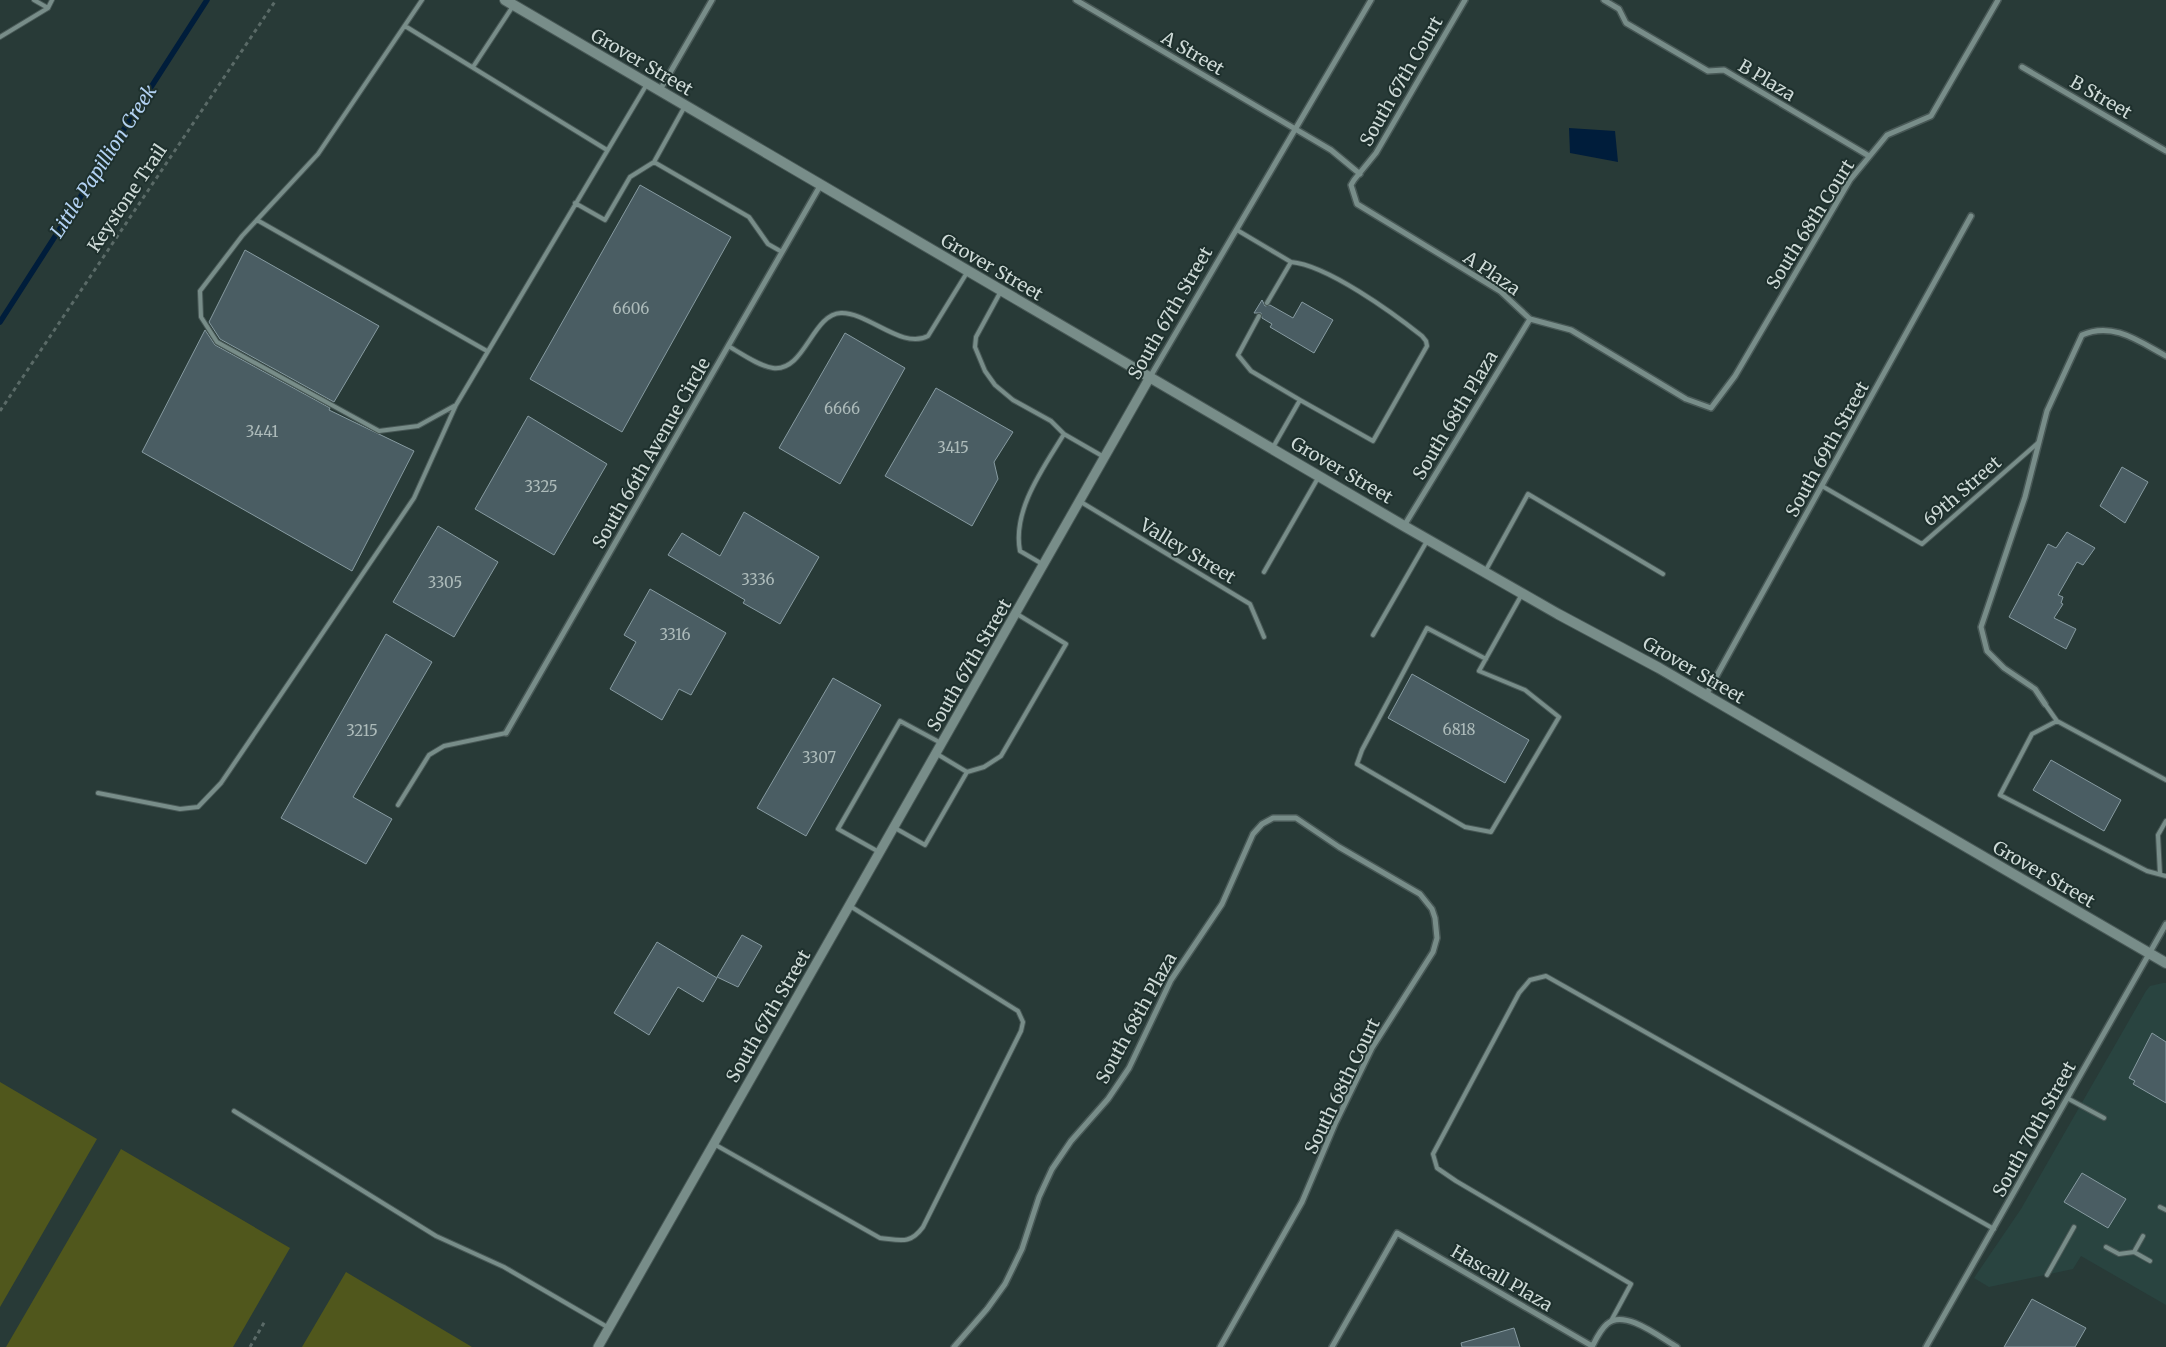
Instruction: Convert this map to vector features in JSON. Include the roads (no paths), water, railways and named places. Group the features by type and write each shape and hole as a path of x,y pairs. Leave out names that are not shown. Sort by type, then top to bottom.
{"main road":[{"name":"Grover Street","path":"509,3 1428,540 1706,695 2166,963"}],"street":[{"path":"659,91 712,0"},
{"name":"A Street","path":"1076,0 1297,129"},
{"name":"South 67th Street","path":"598,1347 1045,566 1150,377 1371,0"},
{"name":"South 67th Court","path":"1360,174 1376,153 1464,0"},
{"name":"B Plaza","path":"1604,0 1619,9 1626,22 1708,70 1724,70 1868,156"},
{"name":"South 68th Court","path":"1711,408 1735,376 1850,180 1887,135 1930,116 1998,0"},
{"name":"B Street","path":"2022,67 2166,151"},
{"path":"1297,129 1331,150 1360,174"},
{"name":"A Plaza","path":"1360,174 1351,186 1357,204 1361,208 1500,291 1530,319 1570,330 1686,399 1711,408"},
{"name":"South 66th Avenue Circle","path":"506,733 820,186"},
{"name":"South 69th Street","path":"1706,695 1971,216"},
{"name":"South 68th Plaza","path":"1404,526 1530,319"},
{"path":"2045,704 2035,689 2004,668 1987,651 1983,642 1981,627 2025,498 2039,442 2054,394 2082,335 2108,329 2129,335 2166,356"},
{"name":"South 68th Plaza","path":"954,1347 987,1309 1005,1284 1022,1250 1039,1197 1052,1169 1071,1141 1108,1099 1128,1068 1171,980 1222,904 1253,834 1262,824 1274,818 1296,818 1365,863"},
{"name":"South 68th Court","path":"1220,1347 1302,1202 1335,1124 1372,1048 1433,952 1437,938 1432,909 1420,894 1365,863"},
{"name":"South 70th Street","path":"1926,1347 2166,924"},
{"name":"Hascall Plaza","path":"1332,1347 1397,1233 1592,1346"},
{"path":"1592,1346 1606,1324 1625,1318 1677,1347"}],"lane":[{"path":"34,0 48,8"},
{"path":"0,37 48,8 52,0"},
{"path":"422,0 318,154 257,220 200,290 201,317 217,342 379,431 418,426 456,405"},
{"path":"473,67 509,3"},
{"path":"405,26 607,150"},
{"path":"98,793 180,808 198,806 221,783 414,498 456,405 647,84"},
{"path":"575,203 605,220 630,177 654,162 685,106"},
{"path":"654,162 749,217 768,244 782,252"},
{"path":"257,220 488,351"},
{"path":"1237,230 1291,262 1309,265 1372,299 1422,336 1427,346 1373,441 1251,372 1238,355 1259,316"},
{"path":"1267,303 1291,262"},
{"path":"728,346 770,368 782,368 791,364 815,332 833,315 840,313 851,314 910,339 921,339 928,336 968,272"},
{"path":"1001,291 976,337 975,347 978,358 995,385 1013,400 1051,421 1064,434 1106,457"},
{"path":"1272,449 1300,400"},
{"path":"1045,566 1020,550 1018,538 1020,521 1042,472 1064,434"},
{"name":"69th Street","path":"1822,486 1922,544 2039,442"},
{"path":"1264,572 1319,476"},
{"path":"1484,572 1528,494 1663,574"},
{"name":"Valley Street","path":"1081,502 1250,604 1264,637"},
{"path":"1373,635 1428,540"},
{"path":"1486,659 1428,628 1362,750 1357,764 1465,827 1492,832 1559,717 1525,690 1479,670 1486,659 1522,594"},
{"path":"895,828 925,845 967,772 984,767 1001,756 1066,644 1017,614"},
{"path":"2045,704 2057,720 2166,780"},
{"path":"2057,720 2032,734 2000,795 2147,871 2166,876"},
{"path":"881,853 838,829 900,721 943,744"},
{"path":"398,805 429,755 444,746 506,733"},
{"path":"937,754 967,772"},
{"path":"2160,874 2158,836 2166,821"},
{"path":"714,1144 880,1238 907,1241 917,1235 923,1227 1021,1031 1023,1022 1018,1011 850,906"},
{"path":"1611,1321 1631,1284 1456,1181 1437,1168 1433,1154 1519,992 1530,980 1546,976 1994,1229"},
{"path":"2068,1098 2104,1118"},
{"path":"234,1111 436,1236 504,1267 609,1328"},
{"path":"2160,1207 2166,1210"},
{"path":"2047,1275 2074,1227"},
{"path":"2134,1252 2143,1236"},
{"path":"2106,1247 2119,1254 2134,1252 2150,1261"}],"water":[{"path":"1569,128 1615,131 1618,162 1570,153"}],"waterway":[{"name":"Little Papillion Creek","path":"0,322 207,0"}]}
